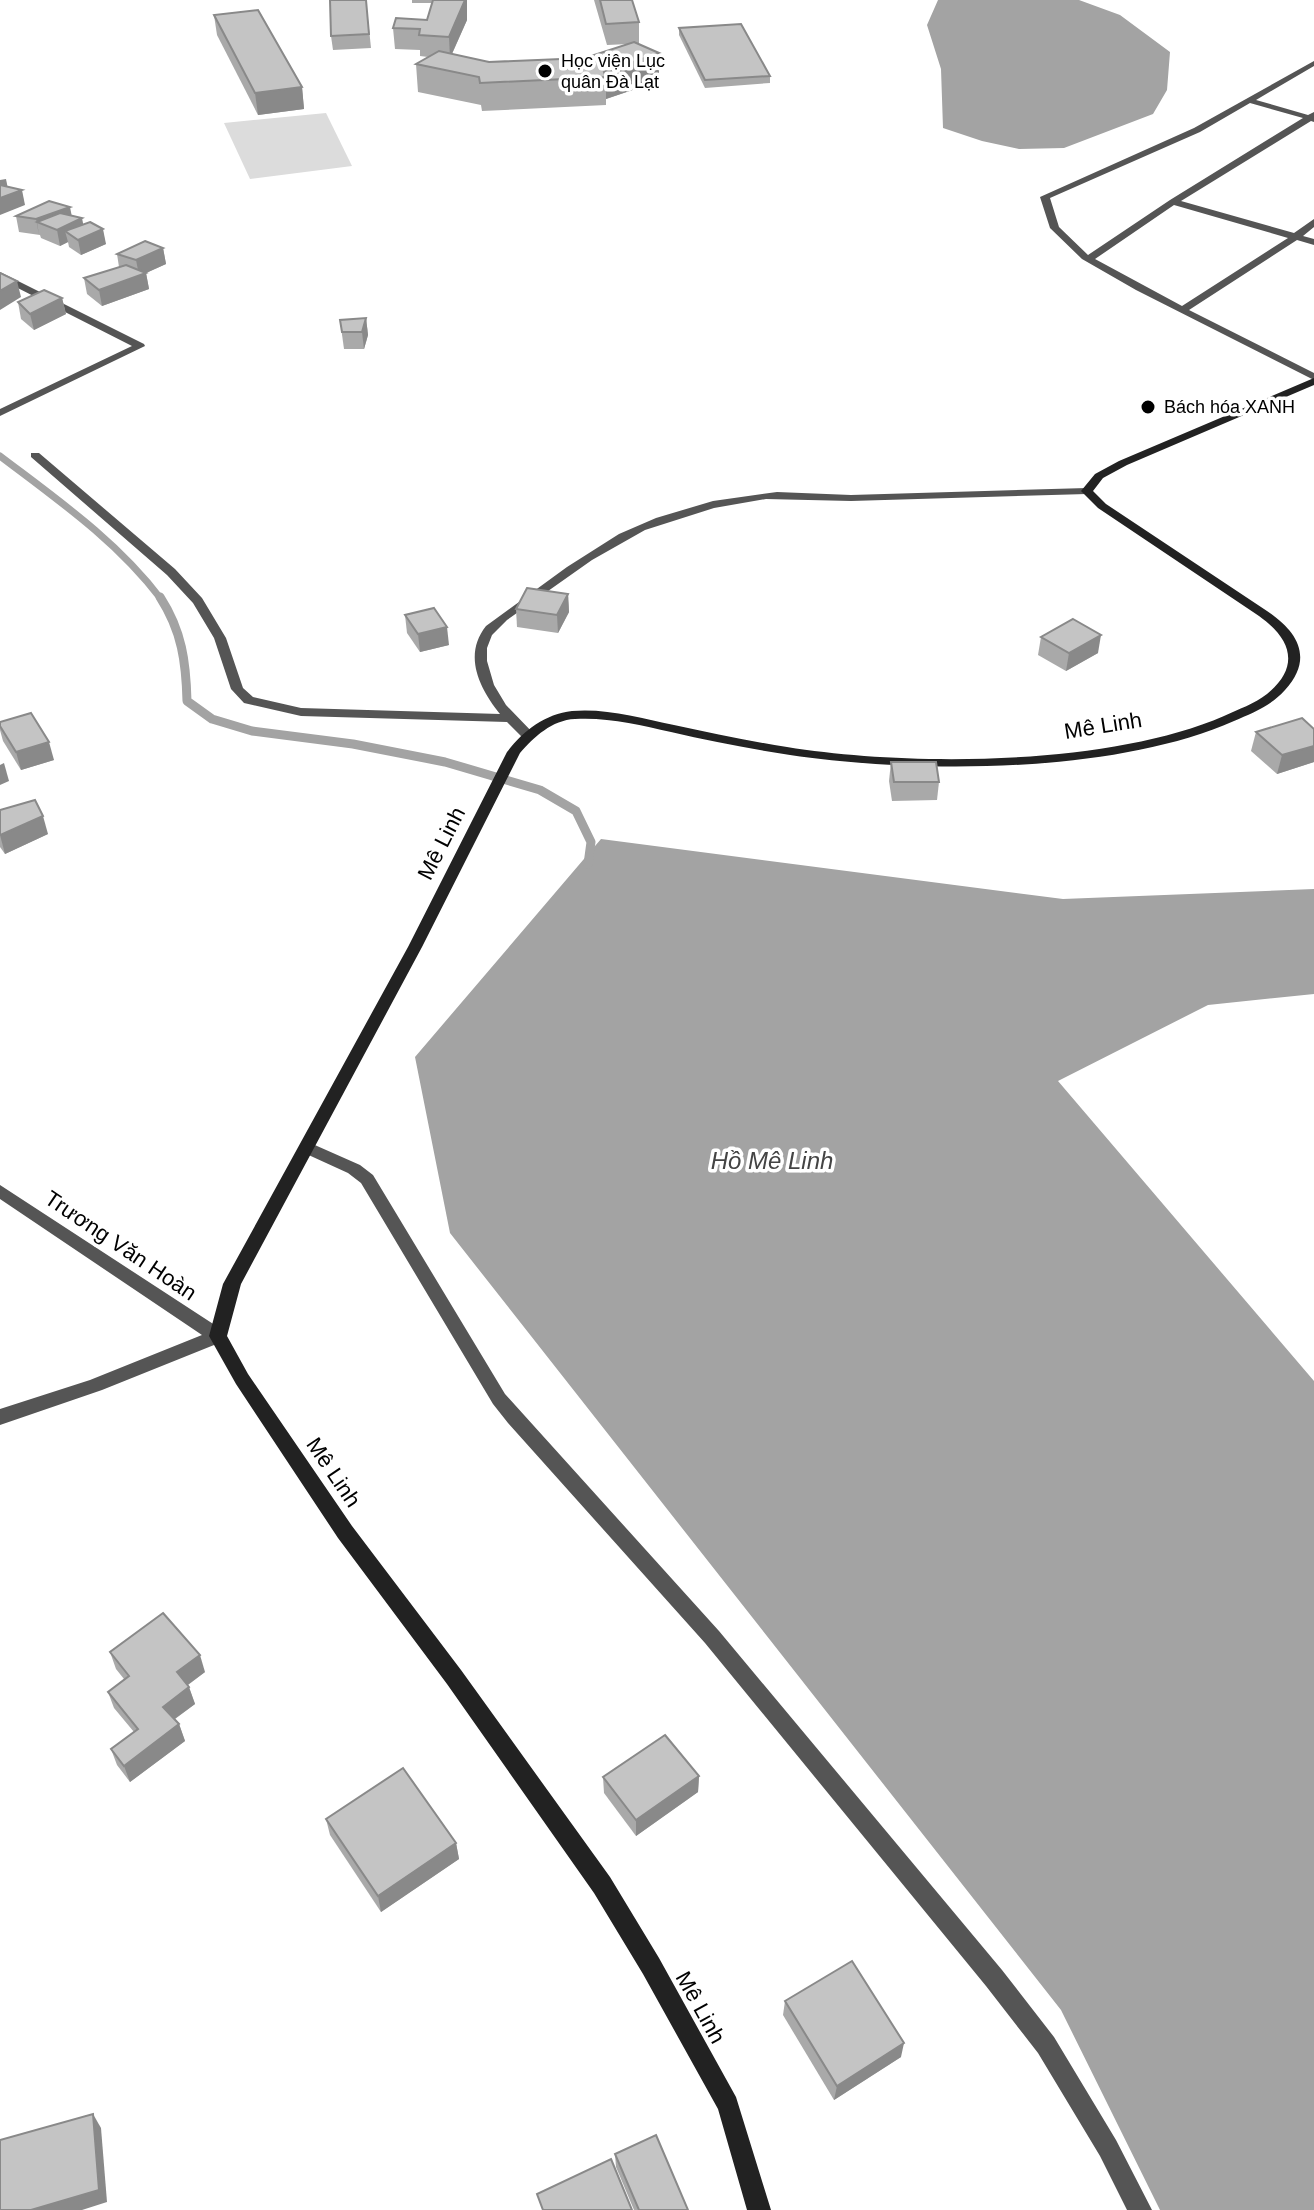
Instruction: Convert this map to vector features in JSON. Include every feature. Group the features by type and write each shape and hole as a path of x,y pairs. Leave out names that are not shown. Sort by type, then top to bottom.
{"street":[{"path":"1314,63 1197,130 1045,197 1055,228 1089,259 1314,379"},
{"path":"1252,101 1313,117"},
{"path":"1089,259 1173,202 1313,117"},
{"path":"1173,202 1314,242"},
{"path":"1182,310 1296,237 1314,222"},
{"path":"0,275 140,346 0,413"},
{"path":"528,735 508,718 495,699 484,672 480,647 486,637 497,622 613,542 659,520 766,496 840,498 1087,491 1099,476 1123,463 1314,379"},
{"path":"35,455 171,572 198,601 220,638 237,689 249,700 301,712 508,718"},
{"name":"Mê Linh","path":"759,2210 728,2105 602,1885 454,1677 345,1532 242,1379 218,1336 232,1284 308,1148 514,752 528,735 550,722 571,715 604,715 794,752 914,760 1022,760 1099,753 1172,738 1230,720 1262,704 1286,683 1295,667 1289,638 1265,616 1102,506 1087,491"},
{"path":"308,1148 354,1169 367,1179 506,1409 712,1637 994,1978 1046,2045 1108,2148 1140,2210"},
{"name":"Trương Văn Hoàn","path":"0,1191 218,1336"},
{"path":"0,1417 96,1385 218,1336"}],"shaded area":[{"path":"326,113 352,166 250,179 224,123"}],"water":[{"path":"938,0 1079,0 1120,15 1170,52 1167,90 1153,114 1064,148 1019,149 943,128 941,69 927,25"},
{"name":"Hồ Mê Linh","path":"601,839 1063,899 1314,889 1314,994 1208,1005 1058,1081 1314,1381 1314,2210 1160,2210 1061,2010 450,1233 415,1057"}],"building":[{"path":"330,0 366,0 369,34 331,36"},
{"path":"433,0 465,0 449,37 419,35 420,29 393,28 396,18 427,20"},
{"path":"600,0 632,0 639,22 606,24"},
{"path":"258,10 302,87 255,93 214,15"},
{"path":"741,24 770,76 705,80 679,28"},
{"path":"634,42 659,53 604,72 606,77 480,83 479,77 416,64 439,51 489,62 585,58"},
{"path":"0,185 22,190 0,198"},
{"path":"49,201 70,207 36,219 16,216"},
{"path":"60,213 82,218 57,230 37,222"},
{"path":"90,222 103,229 78,240 65,231"},
{"path":"145,241 163,248 136,260 117,254"},
{"path":"126,265 146,273 99,290 84,278"},
{"path":"0,273 17,281 0,291"},
{"path":"44,290 62,298 30,314 18,302"},
{"path":"366,318 362,332 342,332 340,320"},
{"path":"527,588 568,594 557,615 516,609"},
{"path":"434,608 447,627 418,634 405,615"},
{"path":"1073,619 1101,635 1069,653 1041,637"},
{"path":"31,713 49,742 16,752 0,722"},
{"path":"1302,718 1314,729 1314,746 1282,755 1256,732"},
{"path":"891,762 936,762 939,782 894,782"},
{"path":"35,800 43,816 0,835 0,810"},
{"path":"163,1613 200,1655 177,1672 189,1687 163,1707 179,1724 124,1766 111,1749 138,1729 108,1692 129,1676 110,1652"},
{"path":"665,1735 699,1776 636,1820 603,1777"},
{"path":"403,1768 456,1843 378,1896 326,1819"},
{"path":"852,1961 904,2043 837,2086 785,2001"},
{"path":"93,2114 99,2190 31,2210 0,2210 0,2140"},
{"path":"656,2135 688,2210 639,2210 615,2154"},
{"path":"611,2159 632,2210 543,2210 537,2194"}],"waterway":[{"path":"0,456 106,540 161,599"},
{"path":"160,597 181,647 187,701 212,719 252,731 353,744 445,762 540,790 576,811 591,842 588,864"}],"place":[{"name":"Học viện Lục quân Đà Lạt","path":"545,71"},
{"name":"Bách hóa XANH","path":"1148,407"}]}
